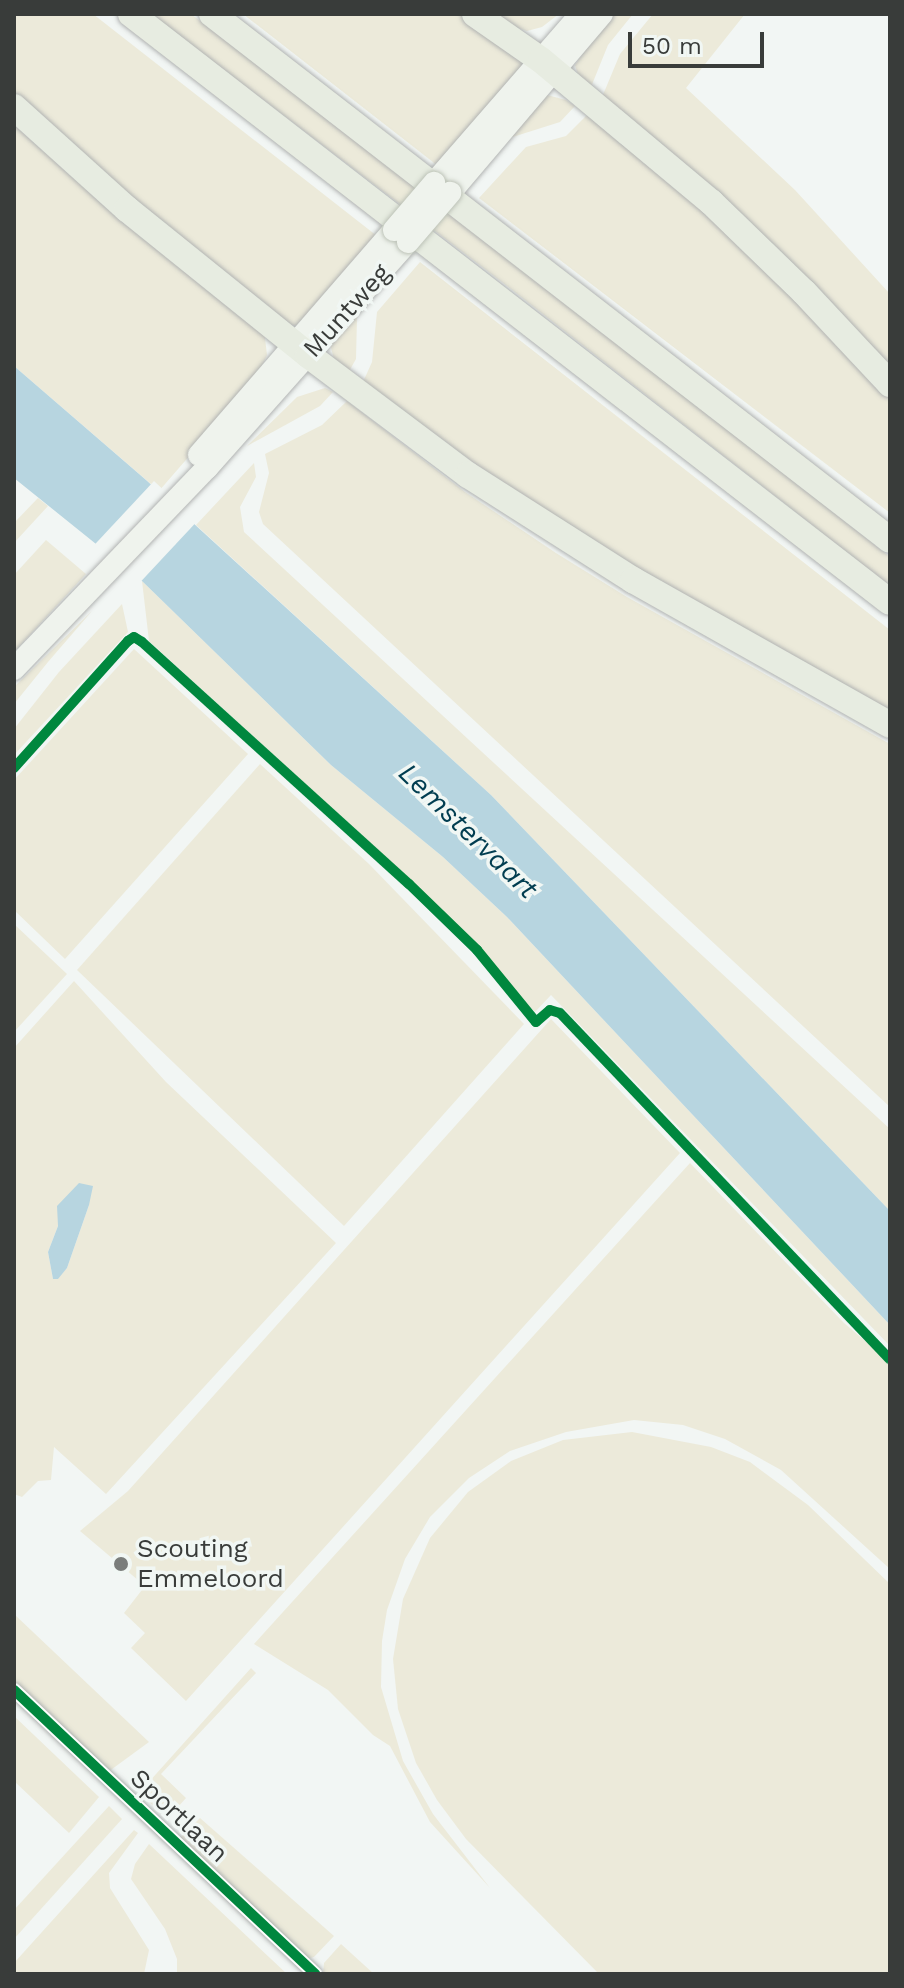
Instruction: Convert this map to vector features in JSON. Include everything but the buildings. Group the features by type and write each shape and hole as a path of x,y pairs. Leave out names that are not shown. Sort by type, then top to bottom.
{"highway":[{"path":"131,14 890,602"},
{"path":"212,14 890,540"},
{"path":"475,14 547,65 743,232 890,384"},
{"path":"14,107 127,209 302,350 468,475 633,580 890,725"}],"main road":[{"name":"Muntweg","path":"547,65 581,14"},
{"name":"Muntweg","path":"14,669 82,597 91,592 547,65 602,14"}],"street":[{"name":"Sportlaan","path":"14,1690 315,1974"}],"shaded area":[{"path":"14,14 93,14 377,236 303,325 288,326 14,99"},
{"path":"151,14 191,14 459,219 890,557 890,586 507,286"},
{"path":"243,14 460,14 507,45 522,62 522,70 438,166"},
{"path":"496,14 559,14 542,27 527,31 514,27"},
{"path":"610,14 633,14 608,45 591,87 580,83 575,65"},
{"path":"653,14 745,14 686,88 795,190 890,294 890,370 600,102 620,54"},
{"path":"547,95 575,106 560,122 503,140"},
{"path":"587,115 682,189 849,352 890,397 890,513 479,198 526,147 566,136"},
{"path":"14,125 121,221 264,330 267,355 256,379 159,491 14,366"},
{"path":"420,262 890,630 890,722 566,537 363,382 372,362 377,312"},
{"path":"362,305 357,318 356,359 347,375 334,359 330,344"},
{"path":"325,388 333,392 320,406 247,446 297,397"},
{"path":"347,401 465,492 556,553 627,597 890,744 890,1107 263,524 259,512 269,473 265,454 322,425"},
{"path":"254,463 256,477 240,507 244,532 890,1129 890,1211 491,795 196,525"},
{"path":"38,498 48,506 14,543 14,523"},
{"path":"46,540 86,574 14,652 14,575"},
{"path":"142,581 331,765 443,857 507,917 890,1325 890,1346 551,995 535,1012 381,853 149,641"},
{"path":"122,604 128,632 14,755 14,729 59,672"},
{"path":"92,611 48,662 14,704 14,687"},
{"path":"134,649 248,754 65,959 14,910 14,780"},
{"path":"260,764 369,864 524,1024 344,1226 77,970"},
{"path":"14,924 67,974 14,1032"},
{"path":"74,981 166,1082 336,1243 106,1494 54,1447 51,1480 38,1481 22,1497 14,1494 14,1048","holes":["89,1205 67,1268 53,1279 48,1252 58,1226"]},
{"path":"551,1019 680,1153 186,1701 131,1648 145,1633 124,1613 145,1586 80,1531 128,1491"},
{"path":"690,1163 844,1323 890,1362 890,1569 781,1470 725,1439 683,1425 634,1420 566,1432 510,1451 469,1478 430,1517 405,1559 387,1610 382,1641 381,1687 403,1761 433,1814 490,1888 430,1822 390,1746 373,1735 328,1690 254,1644"},
{"path":"632,1432 711,1447 750,1462 808,1505 890,1584 890,1974 599,1974 466,1839 437,1800 416,1763 398,1709 393,1659 403,1599 430,1538 468,1492 511,1461 563,1440"},
{"path":"14,1614 149,1742 108,1772 14,1683"},
{"path":"251,1668 256,1673 161,1774 186,1798 169,1817 165,1816 139,1793"},
{"path":"14,1716 99,1797 69,1833 14,1781"},
{"path":"109,1806 122,1819 14,1939 14,1910"},
{"path":"200,1818 334,1936 314,1957 306,1959 176,1842"},
{"path":"134,1830 138,1833 109,1873 110,1888 149,1950 144,1974 14,1974 14,1963"},
{"path":"149,1844 287,1974 177,1974 177,1959 165,1929 131,1879 135,1864"},
{"path":"341,1944 374,1974 323,1974 324,1963"}],"water":[{"name":"Lemstervaart","path":"14,366 146,480 491,795 890,1211 890,1325 507,917 443,857 331,765 142,581 14,478"},
{"path":"79,1183 93,1186 89,1205 67,1268 58,1279 53,1279 48,1252 58,1226 57,1206"}],"pier":[{"path":"154,481 197,521 136,587 93,547"}],"cycle path":[{"path":"14,768 128,641 134,637 142,642 409,884 477,950 536,1022 550,1010 560,1013 890,1359"},
{"path":"14,1690 315,1974"}],"place":[{"name":"Scouting Emmeloord","path":"121,1564"}]}
